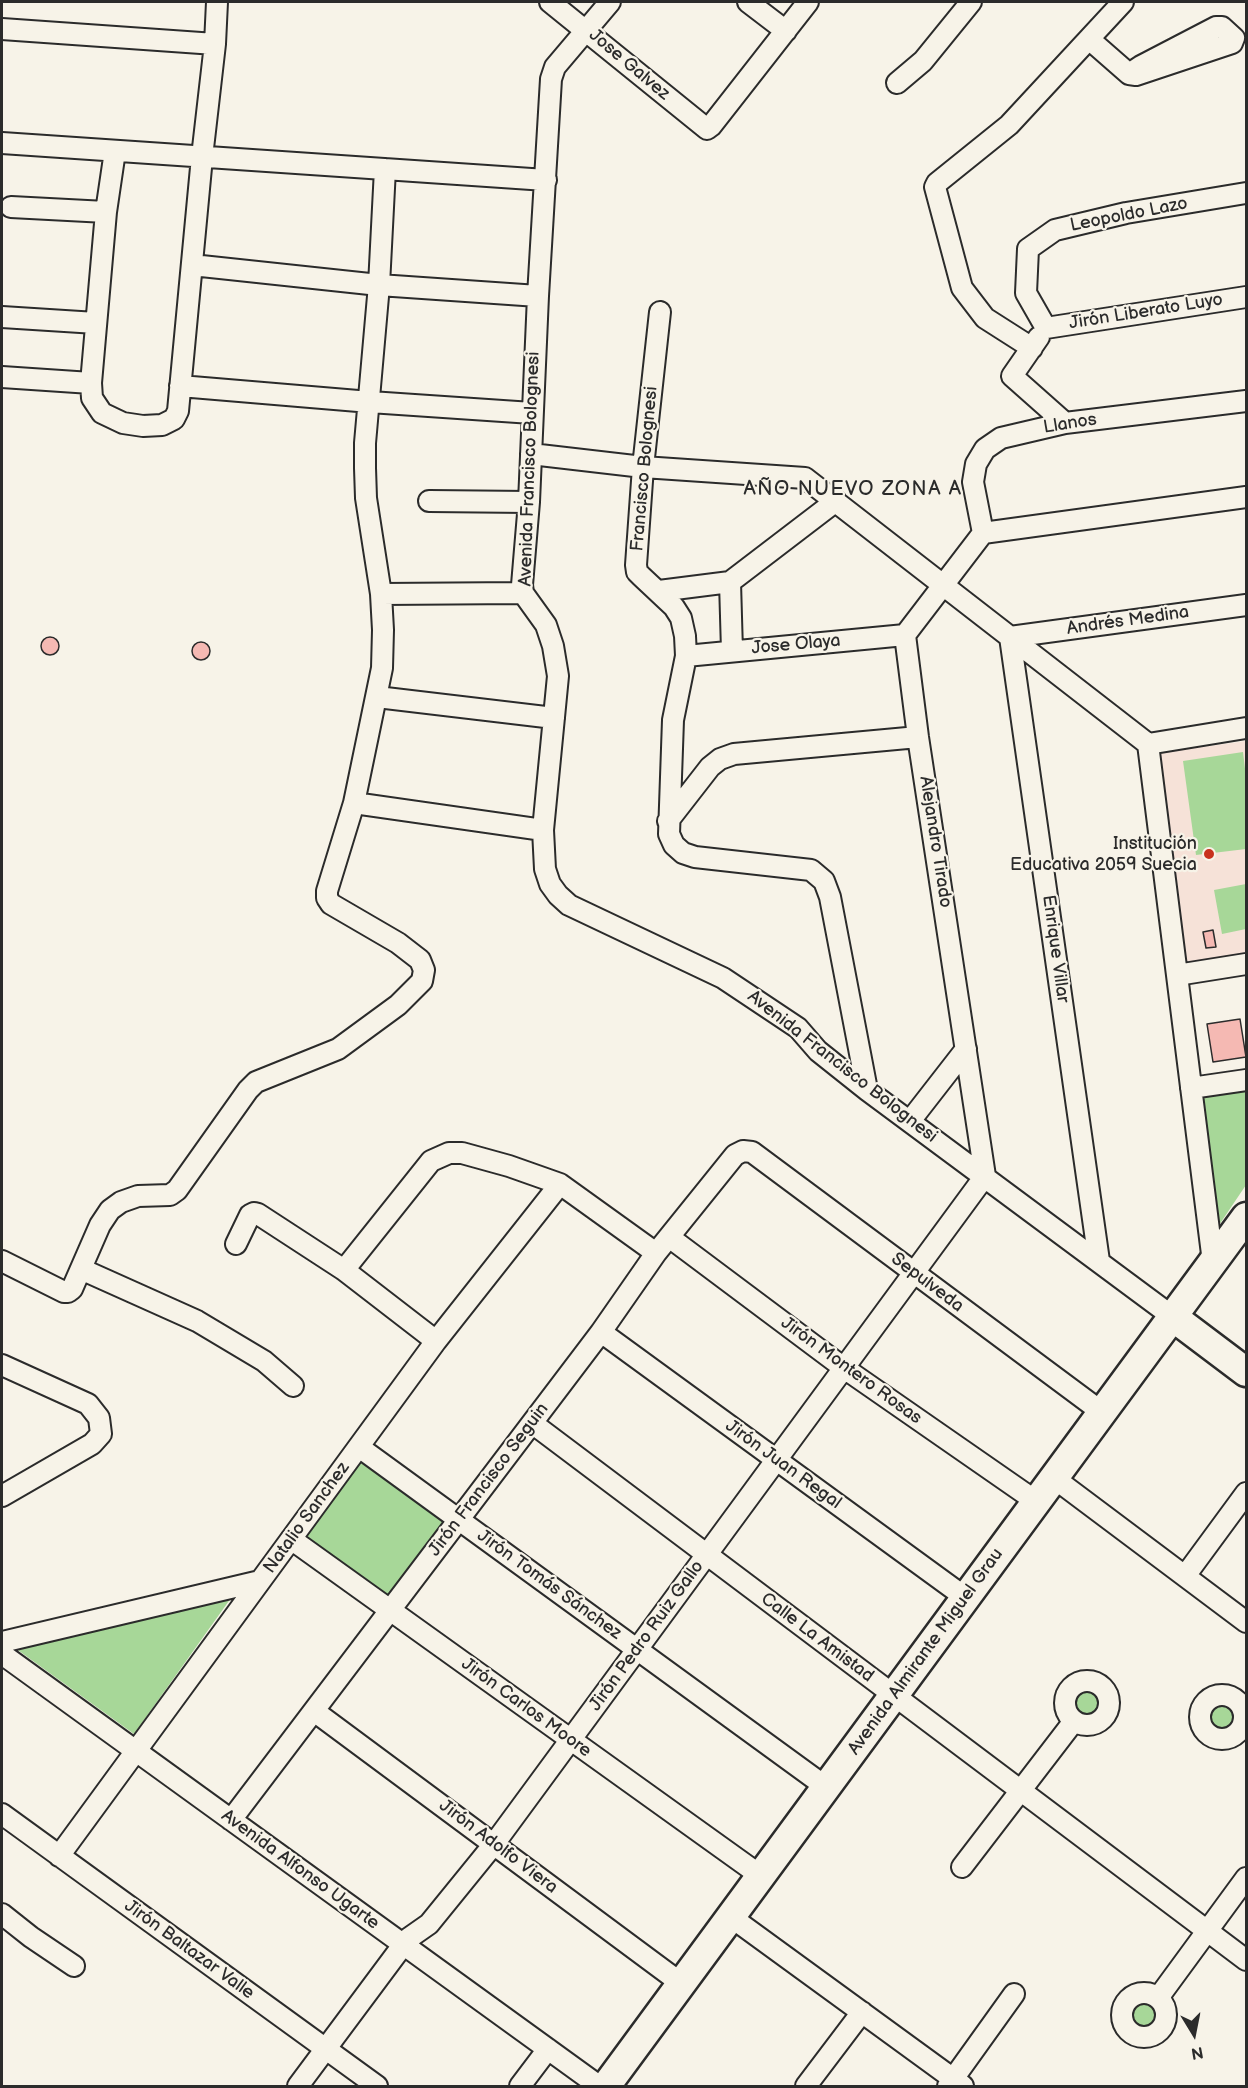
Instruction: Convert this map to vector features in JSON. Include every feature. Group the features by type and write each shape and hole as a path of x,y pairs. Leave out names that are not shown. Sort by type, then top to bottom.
{"street":[{"path":"115,151 106,212 91,383 92,398 102,413 123,423 143,426 162,425 174,419 178,411 217,2"},
{"name":"Jose Galvez","path":"550,2 707,129 786,31"},
{"name":"Avenida Francisco Bolognesi","path":"610,2 555,67 551,79 529,502 522,585 523,593 546,625 553,646 558,676 543,830 545,869 550,884 569,905 723,978 798,1028 818,1051 867,1090 1246,1372"},
{"path":"748,2 786,31 808,2"},
{"path":"897,83 923,61 971,2"},
{"path":"1032,348 985,318 962,288 934,188 937,183 1009,125 1123,2"},
{"path":"2,29 214,44"},
{"path":"1089,39 1129,74"},
{"path":"2,143 546,180"},
{"path":"2,1261 64,1292 72,1289 100,1224 110,1210 121,1202 138,1196 170,1196 177,1190 256,1082 338,1049 398,1005 422,981 424,970 420,960 398,943 331,904 327,898 328,883 354,803 382,668 381,594 366,498 365,443 379,285 385,169"},
{"name":"Leopoldo Lazo","path":"1046,328 1026,293 1028,249 1055,230 1126,213 1246,194"},
{"path":"11,207 106,212"},
{"path":"192,265 379,285 538,296"},
{"name":"Jirón Liberato Luyo","path":"1046,328 1246,297"},
{"name":"Francisco Bolognesi","path":"660,312 643,467 636,565 637,572 674,606 681,618 686,657 673,720 669,834 674,845 683,854 712,860 811,870 824,881 830,897 867,1090"},
{"path":"2,317 96,323"},
{"path":"1046,328 1012,374 1013,378 1065,423"},
{"path":"2,376 91,383"},
{"path":"180,386 532,413"},
{"name":"Llanos","path":"983,533 973,482 976,464 985,448 1001,438 1065,423 1246,401"},
{"path":"531,454 643,467 805,478 1148,744 1213,1262"},
{"path":"905,635 983,533 1246,497"},
{"path":"429,501 529,502"},
{"path":"659,591 730,582 836,501"},
{"path":"730,582 732,651"},
{"path":"381,594 523,593"},
{"name":"Andrés Medina","path":"1010,637 1246,605"},
{"name":"Jose Olaya","path":"686,657 905,635"},
{"name":"Alejandro Tirado","path":"905,635 918,737 985,1176"},
{"name":"Enrique Villar","path":"1010,637 1099,1261"},
{"path":"377,697 554,718"},
{"path":"1148,744 1246,728"},
{"path":"668,821 710,767 720,759 734,754 918,737"},
{"path":"354,803 543,830"},
{"path":"1177,975 1246,964"},
{"path":"910,1121 966,1049"},
{"path":"1191,1088 1246,1080"},
{"name":"Jirón Francisco Seguin","path":"231,1820 601,1332 656,1252 735,1155 743,1151 752,1152"},
{"name":"Sepulveda","path":"752,1152 1103,1413"},
{"path":"344,1270 431,1161 448,1153 462,1153 509,1166 560,1184 656,1252"},
{"name":"Jirón Pedro Ruiz Gallo","path":"298,2086 403,1945 429,1924 494,1844 985,1176"},
{"name":"Natalio Sanchez","path":"59,1856 436,1341 560,1184"},
{"path":"236,1244 250,1215 258,1214 344,1270 436,1341"},
{"name":"Avenida Almirante Miguel Grau","path":"606,2086 1246,1217"},
{"name":"Jirón Montero Rosas","path":"669,1237 844,1368 1037,1502"},
{"path":"81,1269 197,1321 264,1361 293,1386"},
{"name":"Jirón Juan Regal","path":"601,1332 966,1598"},
{"path":"2,1365 88,1404 99,1418 101,1434 92,1444 2,1496"},
{"name":"Calle La Amistad","path":"532,1423 1246,1960"},
{"name":"Jirón Tomás Sánchez","path":"359,1447 826,1787"},
{"path":"1054,1478 1246,1622"},
{"path":"1185,1576 1246,1493"},
{"name":"Jirón Carlos Moore","path":"291,1539 761,1876"},
{"path":"2,1642 261,1581"},
{"name":"Avenida Alfonso Ugarte","path":"2,1654 599,2086"},
{"name":"Jirón Adolfo Viera","path":"314,1711 682,1984"},
{"path":"962,1867 1074,1721"},
{"name":"Jirón Baltazar Valle","path":"2,1814 377,2086"},
{"path":"1158,1998 1246,1878"},
{"path":"2,1914 74,1966"},
{"path":"731,1917 862,2012 955,2084 1014,1994"},
{"path":"806,2086 862,2012"},
{"path":"520,2086 548,2049"}],"shaded area":[{"name":"Institución Educativa 2059 Suecia","path":"1246,741 1246,956 1186,967 1159,753"}],"green space":[{"path":"1243,752 1246,777 1246,849 1196,855 1183,761"},
{"path":"1246,884 1246,929 1222,934 1214,890"},
{"path":"1246,1086 1246,1185 1217,1228 1199,1094"},
{"path":"361,1459 445,1523 388,1598 303,1535"},
{"path":"231,1598 134,1734 15,1648"},
{"path":"1086,1689 1096,1693 1100,1703 1096,1713 1086,1717 1076,1713 1072,1703 1076,1693"},
{"path":"1222,1700 1234,1704 1238,1716 1234,1728 1222,1732 1210,1728 1206,1716 1210,1704"},
{"path":"1144,2000 1155,2004 1159,2015 1155,2026 1144,2030 1133,2026 1129,2015 1133,2004"}],"building":[{"path":"50,637 56,640 59,646 56,652 50,655 44,652 41,646 44,640"},
{"path":"201,642 207,645 210,651 207,657 201,660 195,657 192,651 195,645"},
{"path":"1213,930 1216,947 1206,948 1203,932"},
{"path":"1240,1019 1246,1057 1213,1062 1207,1024"}],"place":[{"name":"Institución Educativa 2059 Suecia","path":"1209,854"}],"district":[{"name":"AÑO NUEVO ZONA A","path":"853,490"}]}
